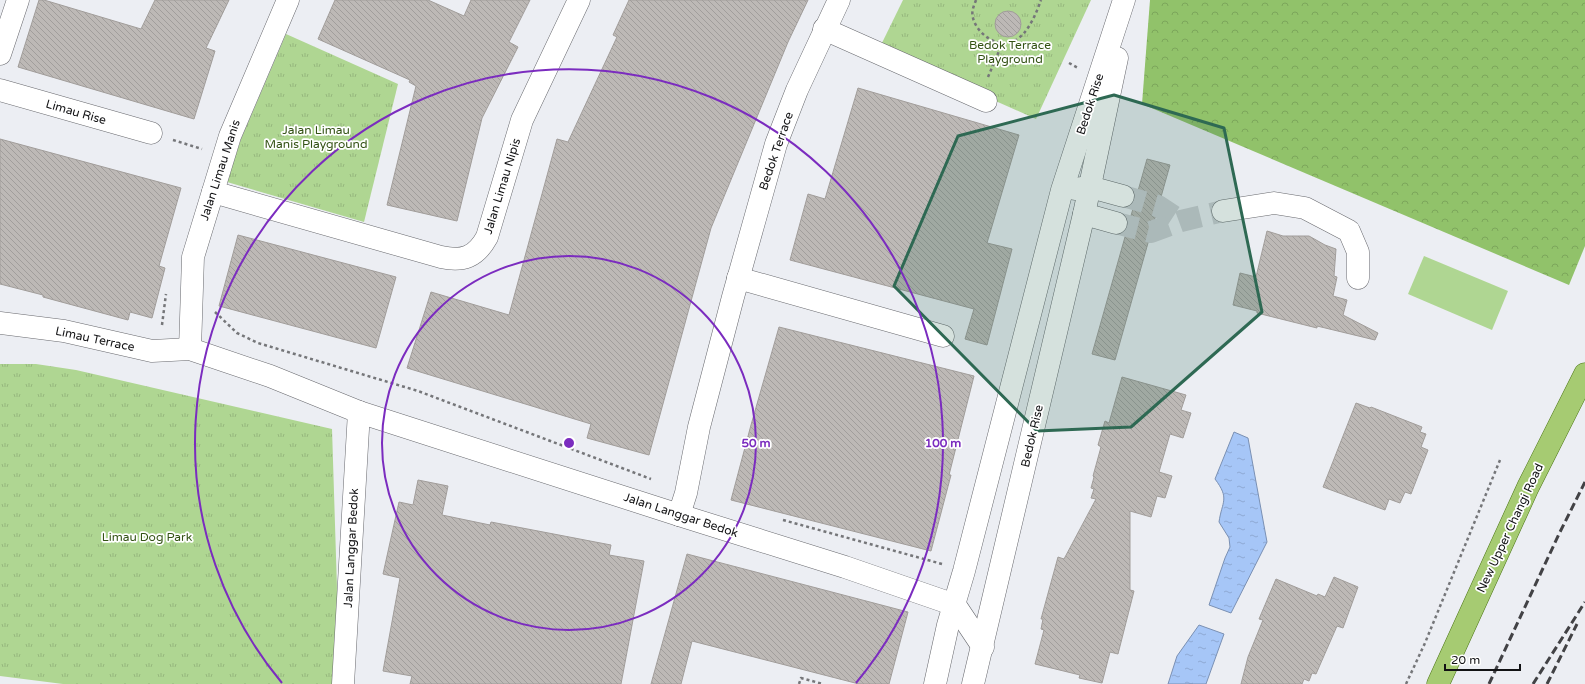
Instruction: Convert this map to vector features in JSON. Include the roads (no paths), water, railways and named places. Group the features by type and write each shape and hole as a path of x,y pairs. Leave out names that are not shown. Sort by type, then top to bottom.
{"main road":[{"name":"New Upper Changi Road","path":"1438,684 1528,487 1585,374"}],"street":[{"path":"0,54 18,0"},
{"name":"Jalan Limau Manis","path":"190,350 193,257 230,136 288,0"},
{"name":"Jalan Limau Nipis","path":"213,192 441,257 457,259 470,256 480,247 486,237 522,120 579,0"},
{"name":"Bedok Terrace","path":"679,515 686,493 700,427 738,278 776,144 797,90 824,29 839,0"},
{"name":"Bedok Rise","path":"934,684 948,625 964,571 1062,190 1124,0"},
{"name":"Bedok Rise","path":"973,684 983,647 1084,214 1129,0"},
{"path":"824,29 986,91"},
{"name":"Limau Rise","path":"0,90 160,136"},
{"path":"1090,187 1122,196"},
{"name":"Bedok Rise","path":"1057,208 1072,190 1090,187"},
{"path":"1223,211 1274,202 1305,208 1349,231 1358,252 1358,278"},
{"path":"1084,214 1116,223"},
{"path":"738,278 944,336"},
{"name":"Limau Terrace","path":"0,323 64,331 152,351 190,350"},
{"name":"Jalan Langgar Bedok","path":"190,350 270,376 359,412 846,567 955,605"},
{"name":"Jalan Langgar Bedok","path":"343,684 359,412"},
{"path":"955,605 983,647"}],"water":[{"path":"1234,432 1248,438 1267,542 1231,613 1209,605 1230,547 1229,538 1219,522 1224,496 1215,479"},
{"path":"1199,625 1224,634 1206,684 1168,684 1177,656"}],"tunnel":[{"path":"1123,196 1158,206 1181,221"},
{"path":"1116,223 1151,232 1181,221 1223,211"}],"railway":[{"path":"1489,684 1585,482"},
{"path":"1533,684 1585,602"},
{"path":"1547,684 1577,624"}],"park label":[{"name":"Bedok Terrace Playground","path":"1010,52"},
{"name":"Jalan Limau Manis Playground","path":"316,137"},
{"name":"Limau Dog Park","path":"147,537"}]}
